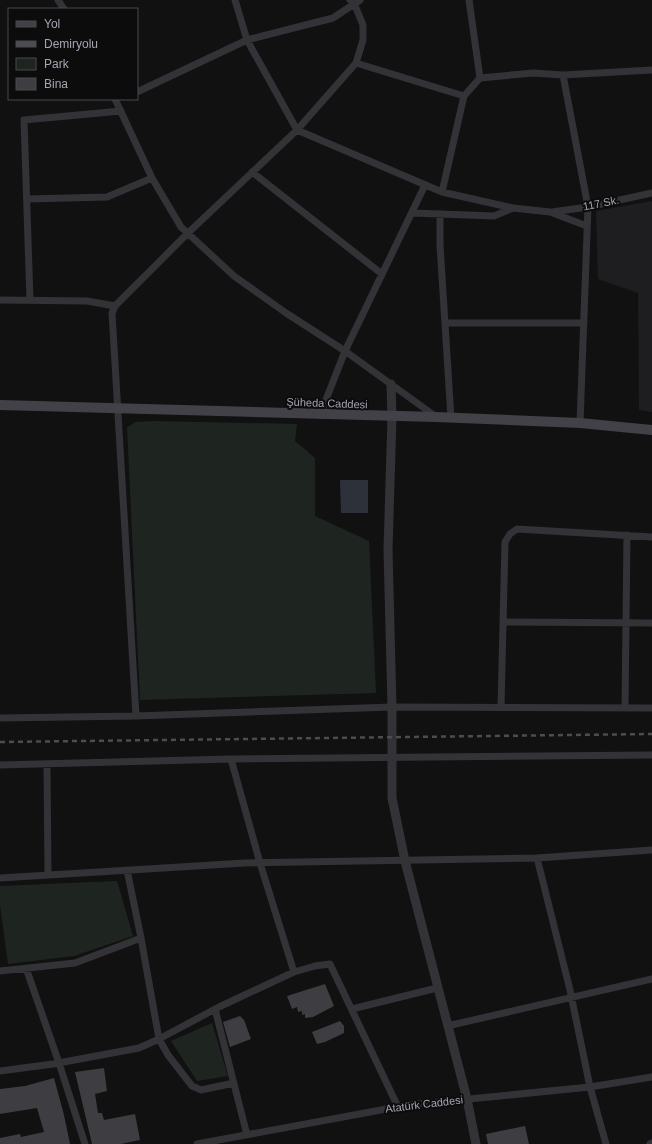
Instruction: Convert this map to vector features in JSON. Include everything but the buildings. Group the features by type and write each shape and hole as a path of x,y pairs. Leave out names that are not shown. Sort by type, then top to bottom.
{"main road":[{"name":"Şüheda Caddesi","path":"0,405 392,417 436,417 580,423 652,430"}],"street":[{"path":"235,0 247,40 297,130 442,192 513,208 550,212 587,226"},
{"path":"469,0 480,78"},
{"path":"136,716 112,313 115,306 188,233 297,130 356,63 363,40 363,26 355,1 333,18 247,40 138,92"},
{"path":"356,63 464,96"},
{"path":"442,192 464,96 480,78 533,73 563,75 652,70"},
{"path":"563,75 588,206 580,423"},
{"path":"118,100 121,111 152,178 180,226 234,276 286,313 345,351 436,417"},
{"path":"30,300 28,199 24,120 121,111"},
{"path":"252,172 382,274"},
{"path":"28,199 107,197 152,178"},
{"path":"320,415 345,351 425,185"},
{"name":"117 Sk.","path":"550,212 652,193"},
{"path":"412,213 494,216 513,208"},
{"path":"440,214 440,245 451,418"},
{"path":"0,300 87,301 115,306"},
{"path":"445,322 584,323"},
{"path":"391,384 392,417 388,550 392,707 392,798 405,861 467,1099 476,1144"},
{"path":"500,707 505,542 510,534 517,529 652,537"},
{"path":"625,708 627,535"},
{"path":"503,622 652,623"},
{"path":"0,718 136,716 392,707 652,708"},
{"path":"0,765 392,757 652,756"},
{"path":"231,760 260,863 294,972"},
{"path":"47,764 48,875"},
{"path":"0,878 260,863 537,858 652,850"},
{"path":"537,858 571,998 590,1087 606,1144"},
{"path":"127,870 159,1039 168,1055 192,1086 201,1090 234,1083"},
{"path":"0,971 75,963 141,938"},
{"path":"0,1071 59,1063 139,1048 215,1009 294,972 315,966 330,964 398,1107"},
{"path":"26,968 85,1144"},
{"path":"447,1026 652,979"},
{"path":"352,1009 437,988"},
{"path":"215,1009 247,1135"},
{"name":"Atatürk Caddesi","path":"197,1144 398,1107 590,1087 652,1077"}],"shaded area":[{"path":"652,201 652,412 639,410 638,293 598,279 596,211"},
{"path":"340,480 368,480 368,513 341,513"}],"green space":[{"path":"153,421 297,424 295,441 315,458 315,516 369,541 376,693 140,700 127,427 136,422"},
{"path":"117,881 133,936 74,956 8,964 0,905 0,886"},
{"path":"212,1023 228,1076 197,1081 171,1041"}],"railway":[{"path":"0,742 652,734"}]}
